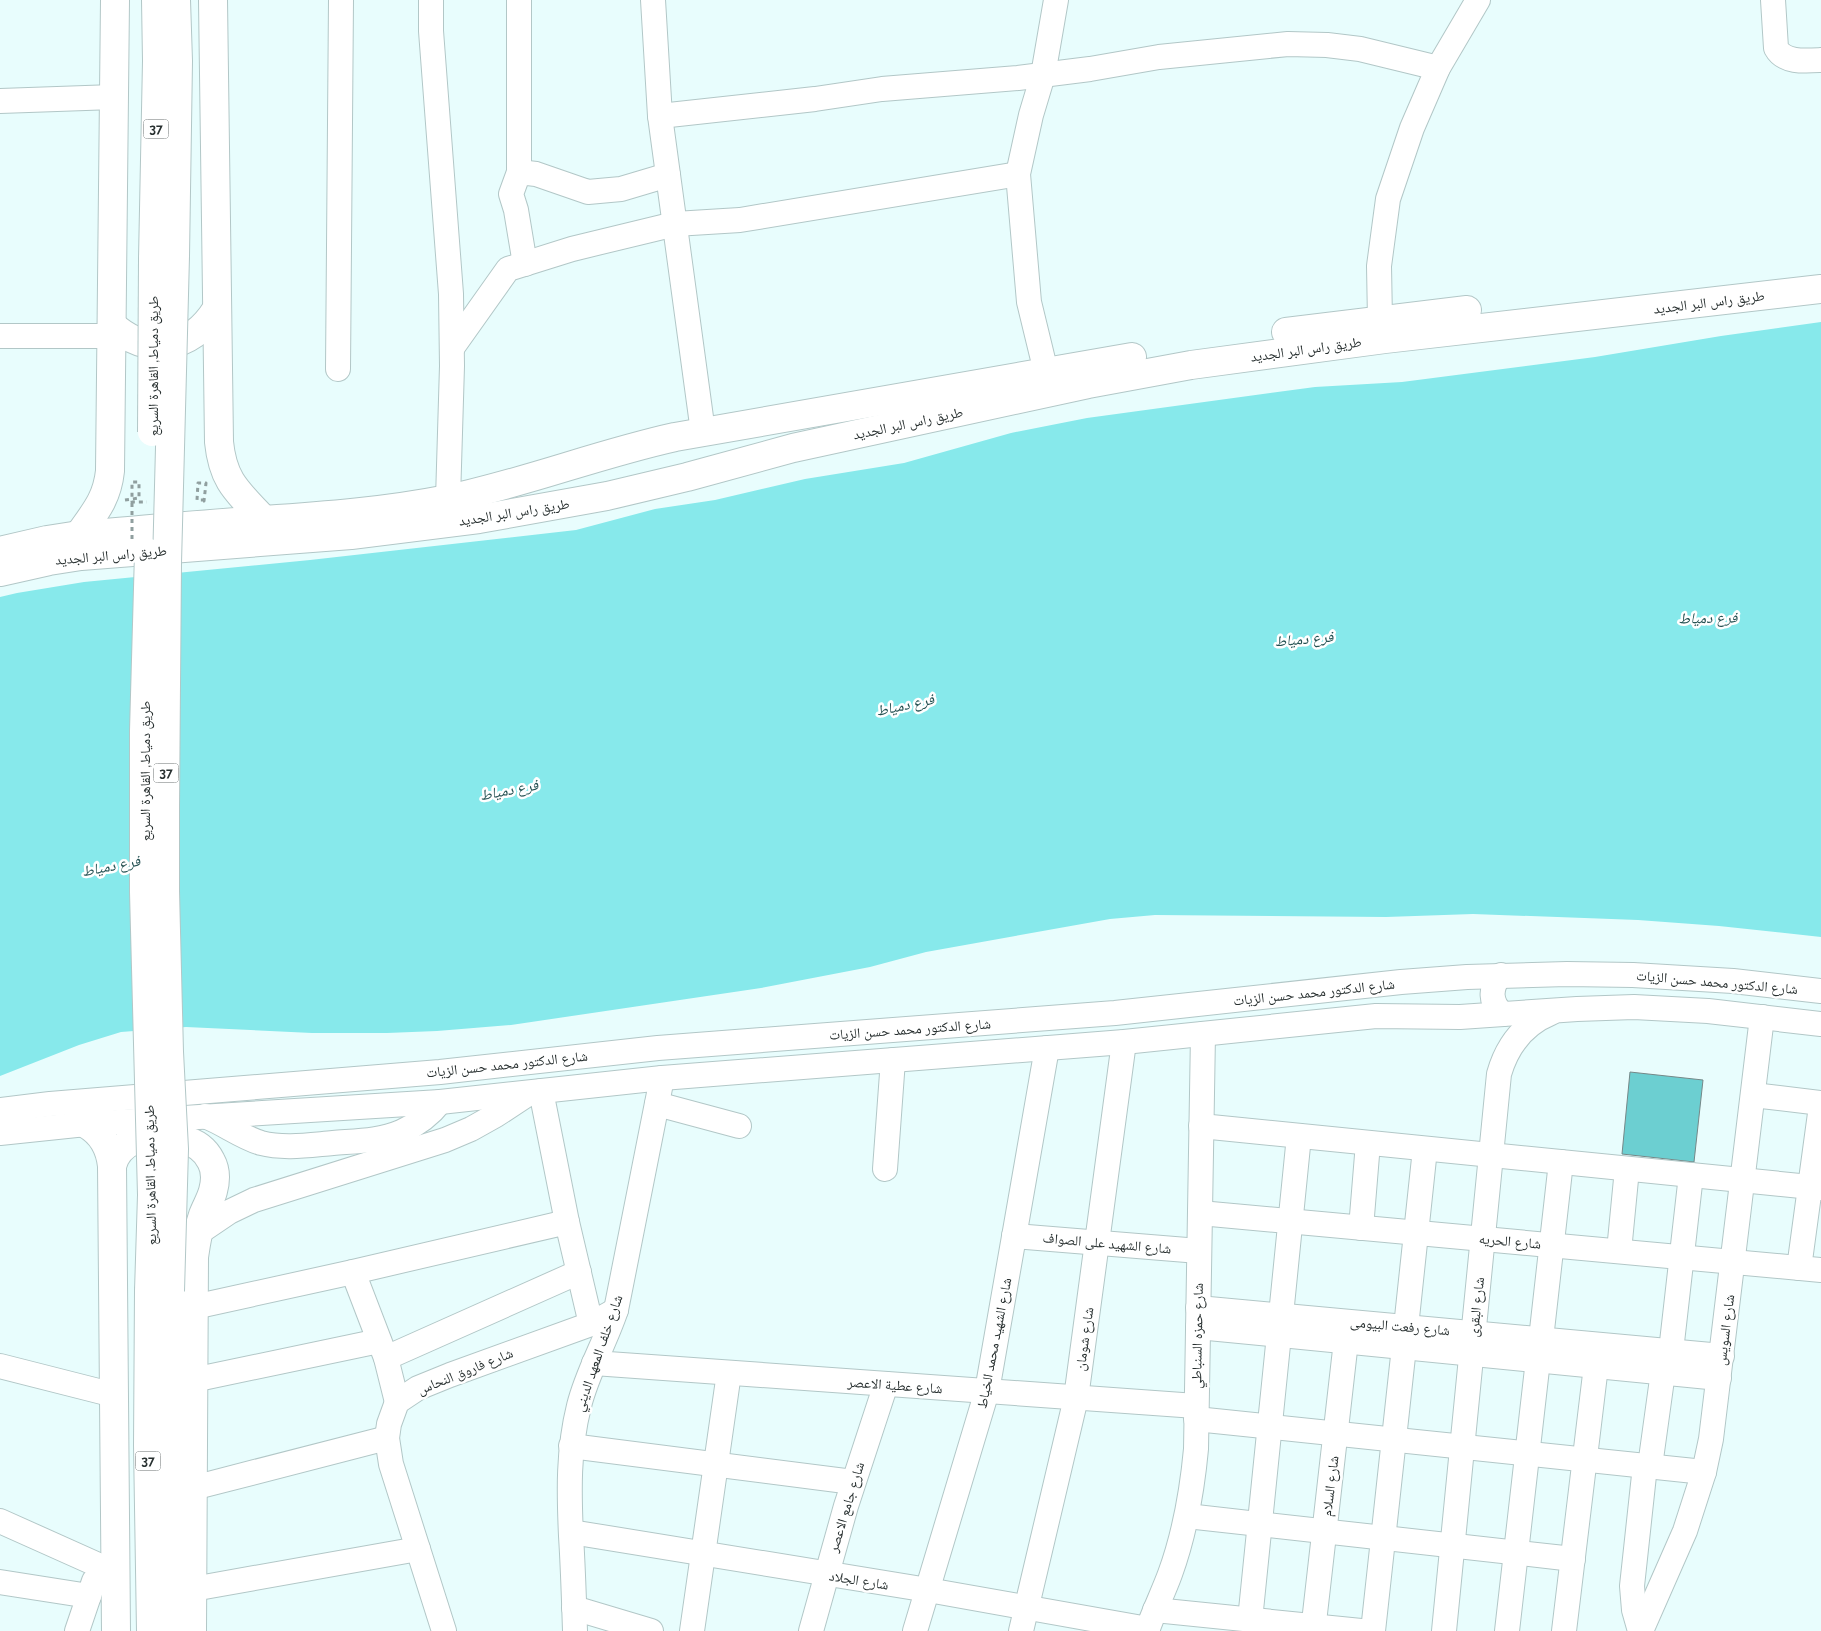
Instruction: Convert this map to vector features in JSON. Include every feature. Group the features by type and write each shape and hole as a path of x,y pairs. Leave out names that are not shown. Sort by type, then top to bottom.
{"main road":[{"path":"79,535 105,497 110,471 114,0"},
{"name":"طريق دمياط, القاهرة السريع","path":"151,1631 148,1444 174,1149 168,1024 165,891 167,564 164,257 156,0"},
{"name":"طريق دمياط, القاهرة السريع","path":"171,1631 160,1291 152,1196 145,971 144,731 148,566 145,500 178,61 176,0"},
{"path":"213,0 219,442 221,460 227,477 237,492 264,520"},
{"name":"طريق راس البر الجديد","path":"0,551 79,535 374,511 448,499 520,482 647,443 1247,338 1380,320 1821,270"},
{"name":"طريق راس البر الجديد","path":"0,572 81,556 274,542 402,529 505,515 606,496 696,475 793,448 1088,384 1182,367 1385,338 1821,289"},
{"path":"112,330 137,342 168,345 196,333 216,310"},
{"path":"591,459 600,460 608,464 613,472 615,480 612,490 606,496"},
{"path":"86,1124 105,1141 110,1153 112,1166 114,1395 108,1569 116,1631"},
{"path":"112,1166 118,1152 125,1144 135,1140 179,1138 196,1144 214,1165 213,1193 202,1216 194,1257 192,1631"}],"street":[{"path":"338,370 341,0"},
{"path":"431,0 431,32 451,294 452,348 448,499"},
{"path":"520,0 519,172 511,194 516,210 525,264"},
{"path":"659,0 660,116 703,432"},
{"path":"1046,372 1029,302 1018,174 1042,75 1056,0"},
{"path":"1380,320 1380,266 1388,199 1412,128 1438,68 1478,0"},
{"path":"1773,0 1776,48 1778,53 1788,58 1821,60"},
{"path":"660,116 882,90 1042,75 1159,56 1288,44 1327,45 1360,49 1438,68"},
{"path":"0,101 114,98"},
{"path":"519,172 536,174 588,192 622,189 668,175"},
{"path":"452,348 508,269 603,240 674,224 740,220 1018,174"},
{"path":"0,336 112,330"},
{"name":"شارع الدكتور محمد حسن الزيات","path":"0,1110 60,1103 440,1072 658,1048 1123,1012 1434,979 1600,974 1666,976 1821,992"},
{"path":"1500,976 1494,984 1492,996 1495,1006 1503,1014"},
{"path":"1434,979 1442,986 1447,996 1446,1007 1442,1017"},
{"path":"0,1134 86,1124 440,1102 662,1078 1124,1042 1376,1016 1442,1017 1615,1007 1663,1008 1821,1024"},
{"name":"شارع البقرى","path":"1444,1631 1500,1074 1504,1058 1512,1044 1523,1031 1543,1016 1558,1010"},
{"name":"شارع السويس","path":"1640,1631 1685,1531 1704,1472 1714,1422 1762,1017"},
{"name":"شارع حمزه السنباطي","path":"1150,1623 1176,1555 1187,1516 1194,1471 1203,1034"},
{"name":"شارع شومان","path":"1021,1631 1076,1398 1124,1042"},
{"name":"شارع الشهيد محمد الخياط","path":"915,1631 987,1391 1047,1048"},
{"path":"885,1168 893,1060"},
{"name":"شارع خلف المعهد الديني","path":"575,1620 569,1478 571,1446 579,1403 594,1363 609,1332 616,1310 662,1078"},
{"path":"536,1091 591,1324"},
{"path":"198,1233 229,1212 254,1200 458,1134 496,1115 536,1091"},
{"path":"1753,1095 1821,1104 1810,1269"},
{"path":"204,1116 253,1140 272,1145 293,1146 375,1139 394,1135 427,1116 440,1102"},
{"path":"657,1104 739,1126"},
{"path":"1201,1126 1816,1188"},
{"path":"1250,1620 1299,1136"},
{"path":"1361,1228 1368,1143"},
{"path":"1373,1631 1425,1149"},
{"path":"1507,1631 1562,1162"},
{"path":"1619,1251 1627,1169"},
{"path":"1640,1631 1634,1610 1632,1586 1648,1466 1667,1362 1682,1257 1691,1175"},
{"name":"شارع الحريه","path":"1200,1213 1810,1269"},
{"path":"194,1306 353,1272 567,1222"},
{"name":"شارع الشهيد على الصواف","path":"1014,1236 1199,1251"},
{"path":"353,1272 382,1349 396,1402 387,1438 390,1464 444,1631"},
{"path":"193,1380 382,1349 579,1272"},
{"name":"شارع فاروق النحاس","path":"396,1402 418,1388 450,1374 591,1324 616,1310"},
{"name":"شارع رفعت البيومى","path":"1198,1317 1721,1367"},
{"name":"شارع رفعت البيومى","path":"1280,1325 1346,1341 1405,1337"},
{"name":"شارع السلام","path":"1313,1629 1346,1341"},
{"name":"شارع رفعت البيومى","path":"1540,1350 1596,1366 1667,1362"},
{"name":"شارع عطية الاعصر","path":"594,1363 1076,1398 1196,1413 1270,1427 1704,1472"},
{"path":"0,1366 114,1395"},
{"path":"1564,1631 1596,1366"},
{"path":"692,1631 728,1373"},
{"name":"شارع جامع الاعصر","path":"811,1631 853,1482 886,1384"},
{"path":"193,1488 387,1438"},
{"path":"571,1446 853,1482"},
{"path":"1187,1516 1572,1559"},
{"path":"0,1521 108,1569 88,1596 77,1631"},
{"name":"شارع الجلاد","path":"571,1532 826,1575 928,1590 1026,1608 1150,1623 1250,1620 1313,1629 1361,1631"},
{"path":"192,1589 418,1548"},
{"path":"0,1582 88,1596"},
{"path":"575,1620 651,1631"}],"path":[{"path":"132,482 139,482 145,500 132,502 132,482"},
{"path":"197,500 198,483 206,483 204,501"}],"water":[{"name":"فرع دمياط","path":"1821,322 1821,937 1719,926 1638,920 1473,914 1386,917 1155,915 1110,919 926,952 870,967 761,988 511,1025 387,1033 312,1033 186,1027 121,1032 79,1045 0,1076 0,597 84,582 310,560 576,530 655,509 715,500 805,479 904,463 1011,433 1087,418 1315,387 1402,382 1595,357"}],"building":[{"path":"1630,1072 1703,1080 1694,1162 1622,1154"}]}
